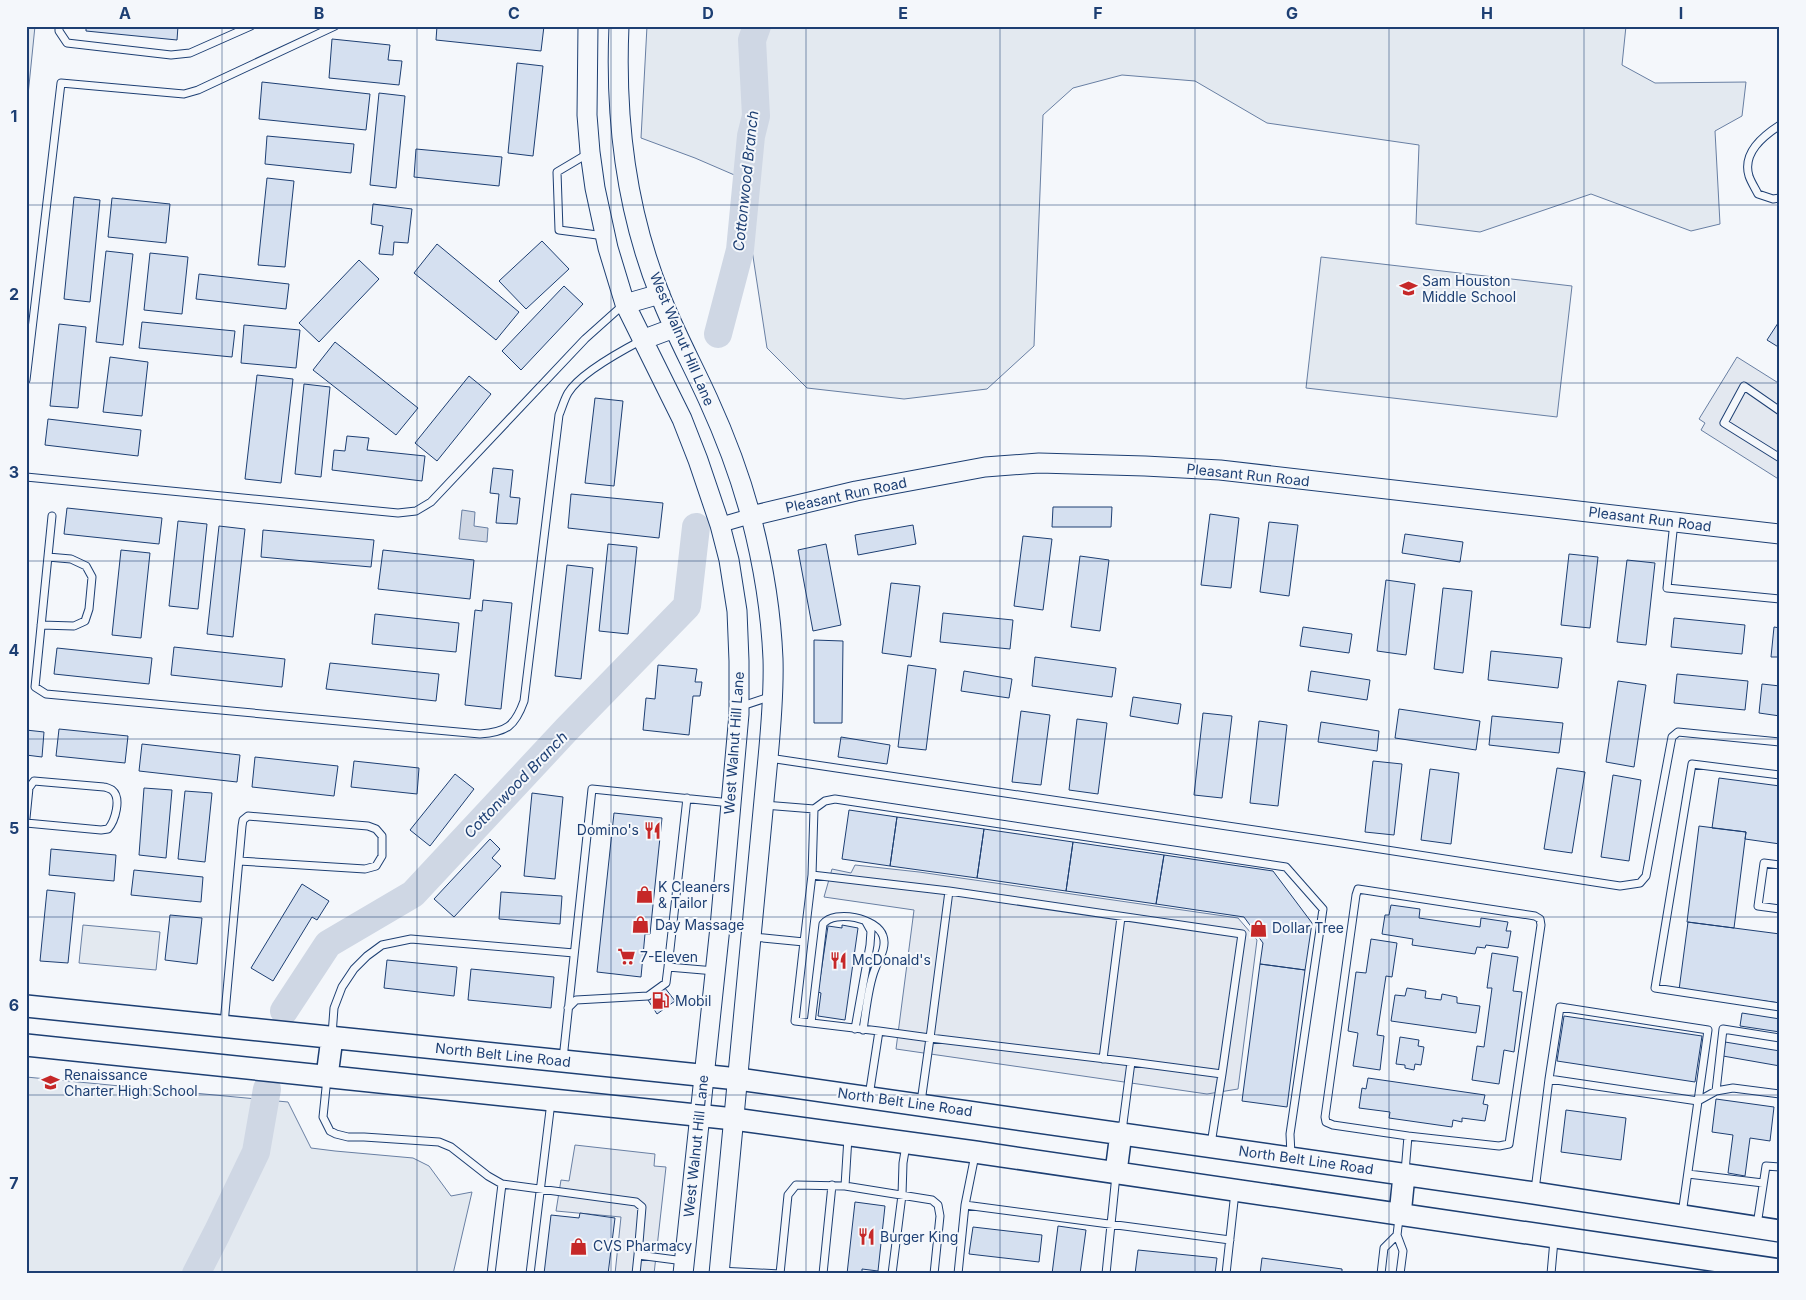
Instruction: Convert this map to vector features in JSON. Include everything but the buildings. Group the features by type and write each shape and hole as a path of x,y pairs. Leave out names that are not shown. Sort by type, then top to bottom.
{"main road":[{"name":"West Walnut Hill Lane","path":"588,26 587,115 595,188 605,236 625,304 682,419 698,460 720,525 729,560 737,611 739,707 715,971 683,1267"},
{"name":"West Walnut Hill Lane","path":"619,26 618,57 621,124 626,167 639,232 660,294 674,328 723,433 751,516 769,604 773,660 768,758 719,1273"},
{"path":"625,304 660,294"},
{"path":"642,340 674,328"},
{"name":"Pleasant Run Road","path":"751,516 856,490 985,467 1039,463 1220,470 1780,534"},
{"path":"731,803 764,805"},
{"name":"North Belt Line Road","path":"26,1006 704,1074 869,1096 1534,1193 1780,1231"},
{"path":"327,1076 332,1038"},
{"path":"26,1046 734,1118 1236,1190 1398,1225 1555,1237 1780,1270"},
{"path":"1116,1172 1121,1133"},
{"path":"1398,1225 1404,1175"}],"street":[{"name":"Pleasant Run Road","path":"720,525 751,516"}],"lane":[{"path":"59,26 59,31 66,43 171,56 190,53 251,26"},
{"path":"26,380 61,83 184,94 198,90 335,26"},
{"path":"1780,125 1762,137 1748,158 1748,176 1758,194 1773,199 1780,198"},
{"path":"590,152 556,172 558,230 605,236"},
{"path":"26,477 398,513 416,511 431,502 585,339 625,304"},
{"path":"52,516 35,687 46,694 480,734 496,733 508,728 518,717 524,701 559,416 569,392 585,376 608,359 642,340"},
{"path":"1780,411 1744,386 1724,423 1780,458"},
{"path":"1674,522 1667,588 1780,599"},
{"path":"41,625 74,626 85,621 90,601 92,577 86,566 71,560 48,557"},
{"path":"739,707 772,696"},
{"path":"768,758 1326,840 1620,886 1640,883 1646,876 1672,737 1678,732 1780,742"},
{"path":"1780,775 1692,764 1655,988 1780,1006"},
{"path":"26,818 30,788 34,781 104,787 112,789 116,796 113,823 108,829 100,830 26,823"},
{"path":"563,1061 592,789 731,803"},
{"path":"568,1008 576,1000 648,996 666,983 687,798"},
{"path":"764,805 814,809 825,801 835,799 1286,867 1323,909 1290,1134 1291,1158"},
{"path":"814,809 812,875 795,1021 1222,1074"},
{"path":"224,1027 238,861 243,820 248,816 368,826 376,829 382,836 382,856 376,866 365,869 238,861"},
{"path":"1780,865 1764,863 1758,906 1780,909"},
{"path":"812,875 949,891 1242,934 1210,1146"},
{"path":"1362,889 1526,915 1540,919 1541,925 1508,1144 1499,1146 1408,1136 1333,1125 1326,1122 1324,1116 1358,890 1362,889"},
{"path":"921,1104 949,891"},
{"path":"811,1023 823,924 827,919 840,916 854,917 878,928 884,942 882,956 874,972 859,1029"},
{"path":"1103,1059 1121,917"},
{"path":"859,1029 871,931 866,922"},
{"path":"752,937 804,942"},
{"path":"332,1038 334,1008 342,987 354,969 382,945 411,939 574,953"},
{"path":"668,967 715,971"},
{"path":"1534,1193 1560,1007 1708,1030 1682,1216"},
{"path":"1716,1091 1723,1029 1780,1038"},
{"path":"869,1096 879,1031"},
{"path":"1121,1133 1131,1062"},
{"path":"327,1076 324,1118 330,1131 336,1134 348,1137 439,1142 451,1147 488,1176 502,1184 636,1202 642,1207 636,1274"},
{"path":"1549,1079 1698,1101 1716,1091 1733,1088 1780,1094"},
{"path":"530,1274 552,1100"},
{"path":"845,1186 849,1134"},
{"path":"1404,1175 1408,1136"},
{"path":"892,1274 902,1194 903,1163 907,1142"},
{"path":"958,1274 964,1205 976,1152"},
{"path":"1757,1228 1766,1166 1780,1167"},
{"path":"1106,1274 1116,1172"},
{"path":"1688,1174 1763,1184"},
{"path":"491,1274 502,1184"},
{"path":"719,1273 780,1274 788,1195 796,1186 832,1185 902,1194 932,1200 938,1205 940,1216 934,1274"},
{"path":"823,1274 832,1185"},
{"path":"1226,1274 1236,1190"},
{"path":"964,1205 1230,1240"},
{"path":"1381,1274 1384,1248 1398,1225"},
{"path":"1398,1225 1403,1251 1400,1274"},
{"path":"1551,1274 1555,1237"},
{"path":"638,1256 683,1267"}],"shaded area":[{"path":"26,26 35,26 26,115"},
{"path":"647,26 1626,26 1622,65 1655,83 1746,82 1742,116 1715,131 1720,224 1691,231 1591,194 1480,232 1416,224 1419,145 1267,123 1195,81 1122,75 1073,88 1043,115 1034,346 987,389 904,399 807,388 767,348 752,250 746,180 641,138"},
{"path":"1321,257 1572,286 1557,417 1306,388"},
{"path":"1737,357 1780,384 1780,480 1701,430 1705,423 1699,419"},
{"path":"462,510 475,512 474,526 488,528 487,542 459,539"},
{"path":"855,865 919,872 1238,918 1257,940 1238,1089 1207,1094 896,1049 914,910 824,897 832,869 851,873"},
{"path":"83,925 160,932 156,970 79,963"},
{"path":"26,1077 288,1102 311,1148 413,1158 429,1166 451,1196 472,1192 453,1274 26,1274"},
{"path":"575,1145 655,1154 654,1166 666,1167 654,1274 615,1274 621,1217 556,1211 561,1180 569,1181"}],"waterway":[{"name":"Cottonwood Branch","path":"718,334 740,250 751,136 756,116 752,40 757,26"},
{"name":"Cottonwood Branch","path":"284,1011 328,944 413,894 567,729 687,606 696,527"},
{"name":"Cottonwood Branch","path":"196,1274 256,1152 267,1089"}],"place":[{"name":"Sam Houston Middle School","path":"1408,289"},
{"name":"Domino's","path":"653,830"},
{"name":"K Cleaners & Tailor","path":"644,895"},
{"name":"Day Massage","path":"641,925"},
{"name":"Dollar Tree","path":"1258,928"},
{"name":"7-Eleven","path":"626,957"},
{"name":"McDonald's","path":"838,960"},
{"name":"Mobil","path":"661,1001"},
{"name":"Renaissance Charter High School","path":"50,1083"},
{"name":"Burger King","path":"866,1237"},
{"name":"CVS Pharmacy","path":"579,1246"}]}
